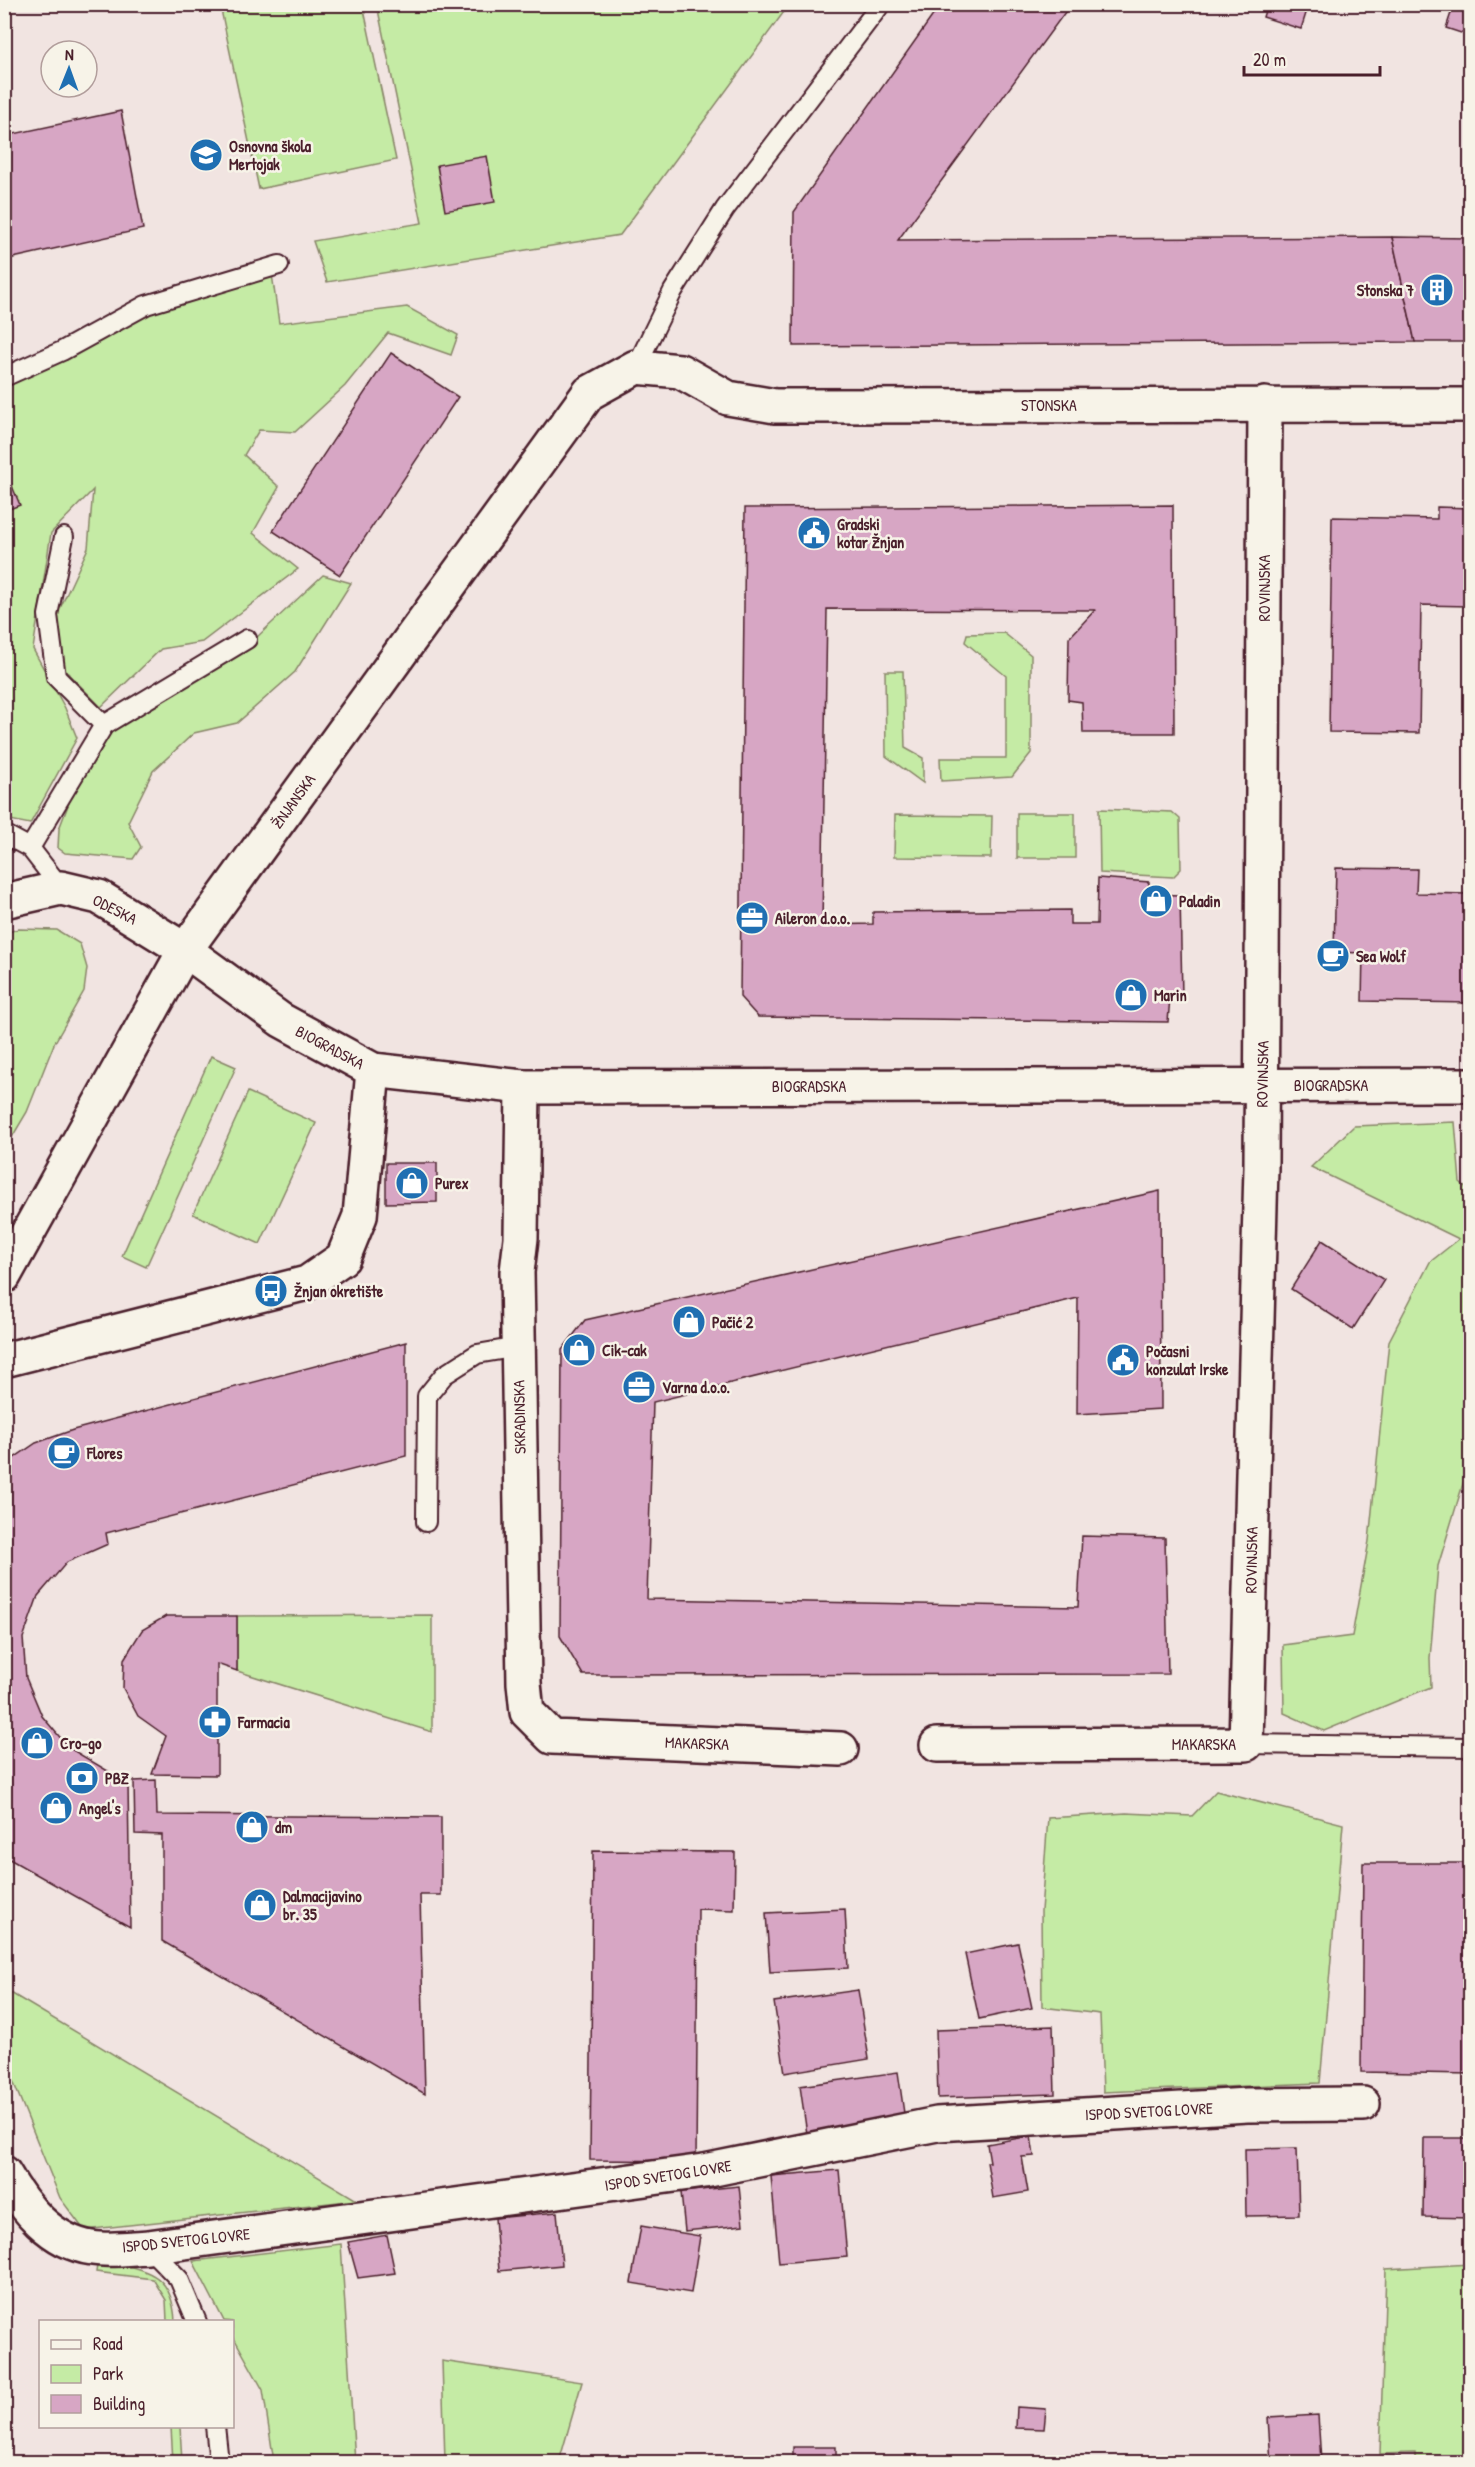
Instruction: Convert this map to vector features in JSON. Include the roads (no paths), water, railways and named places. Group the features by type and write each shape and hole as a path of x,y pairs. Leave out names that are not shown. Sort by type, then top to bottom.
{"street":[{"name":"STONSKA","path":"636,367 680,371 728,398 775,406 1470,405"},
{"name":"ŽNJANSKA","path":"4,1276 184,950 589,393 636,367"},
{"name":"ROVINJSKA","path":"1246,1744 1262,1085 1265,404"},
{"name":"ODESKA","path":"4,901 61,888 99,897 184,950"},
{"name":"BIOGRADSKA","path":"184,950 281,1020 372,1070 523,1086 1470,1085"},
{"path":"4,1360 307,1283 343,1258 360,1216 372,1070"},
{"name":"SKRADINSKA","path":"523,1086 521,1238 517,1272 524,1683 527,1712 552,1737"},
{"name":"MAKARSKA","path":"552,1737 841,1749"},
{"name":"MAKARSKA","path":"938,1745 1246,1744"},
{"name":"ISPOD SVETOG LOVRE","path":"4,2173 36,2220 68,2242 94,2249 148,2247 704,2171 937,2124 1247,2105 1364,2104"}],"lane":[{"path":"636,367 673,291 725,209 878,8"},
{"path":"4,377 62,351 146,305 279,265"},
{"path":"64,537 48,615 56,677 104,724"},
{"path":"30,848 104,724 247,639"},
{"path":"4,834 30,848 61,888"},
{"path":"426,1522 427,1396 444,1375 477,1354 518,1347"},
{"name":"MAKARSKA","path":"1246,1744 1470,1748"},
{"path":"148,2247 179,2279 196,2320"},
{"path":"215,2428 219,2463"}],"place":[{"name":"Osnovna škola Mertojak","path":"206,155"},
{"name":"Stonska 7","path":"1437,290"},
{"name":"Gradski kotar Žnjan","path":"814,533"},
{"name":"Paladin","path":"1156,901"},
{"name":"Aileron d.o.o.","path":"752,918"},
{"name":"Sea Wolf","path":"1333,956"},
{"name":"Marin","path":"1131,995"},
{"name":"Purex","path":"412,1183"},
{"name":"Žnjan okretište","path":"271,1291"},
{"name":"Pačić 2","path":"689,1322"},
{"name":"Cik-cak","path":"579,1350"},
{"name":"Počasni konzulat Irske","path":"1123,1360"},
{"name":"Varna d.o.o.","path":"639,1387"},
{"name":"Flores","path":"64,1453"},
{"name":"Farmacia","path":"215,1722"},
{"name":"Cro-go","path":"37,1743"},
{"name":"PBZ","path":"82,1778"},
{"name":"Angel's","path":"56,1808"},
{"name":"dm","path":"252,1827"},
{"name":"Dalmacijavino br. 35","path":"260,1905"}]}
